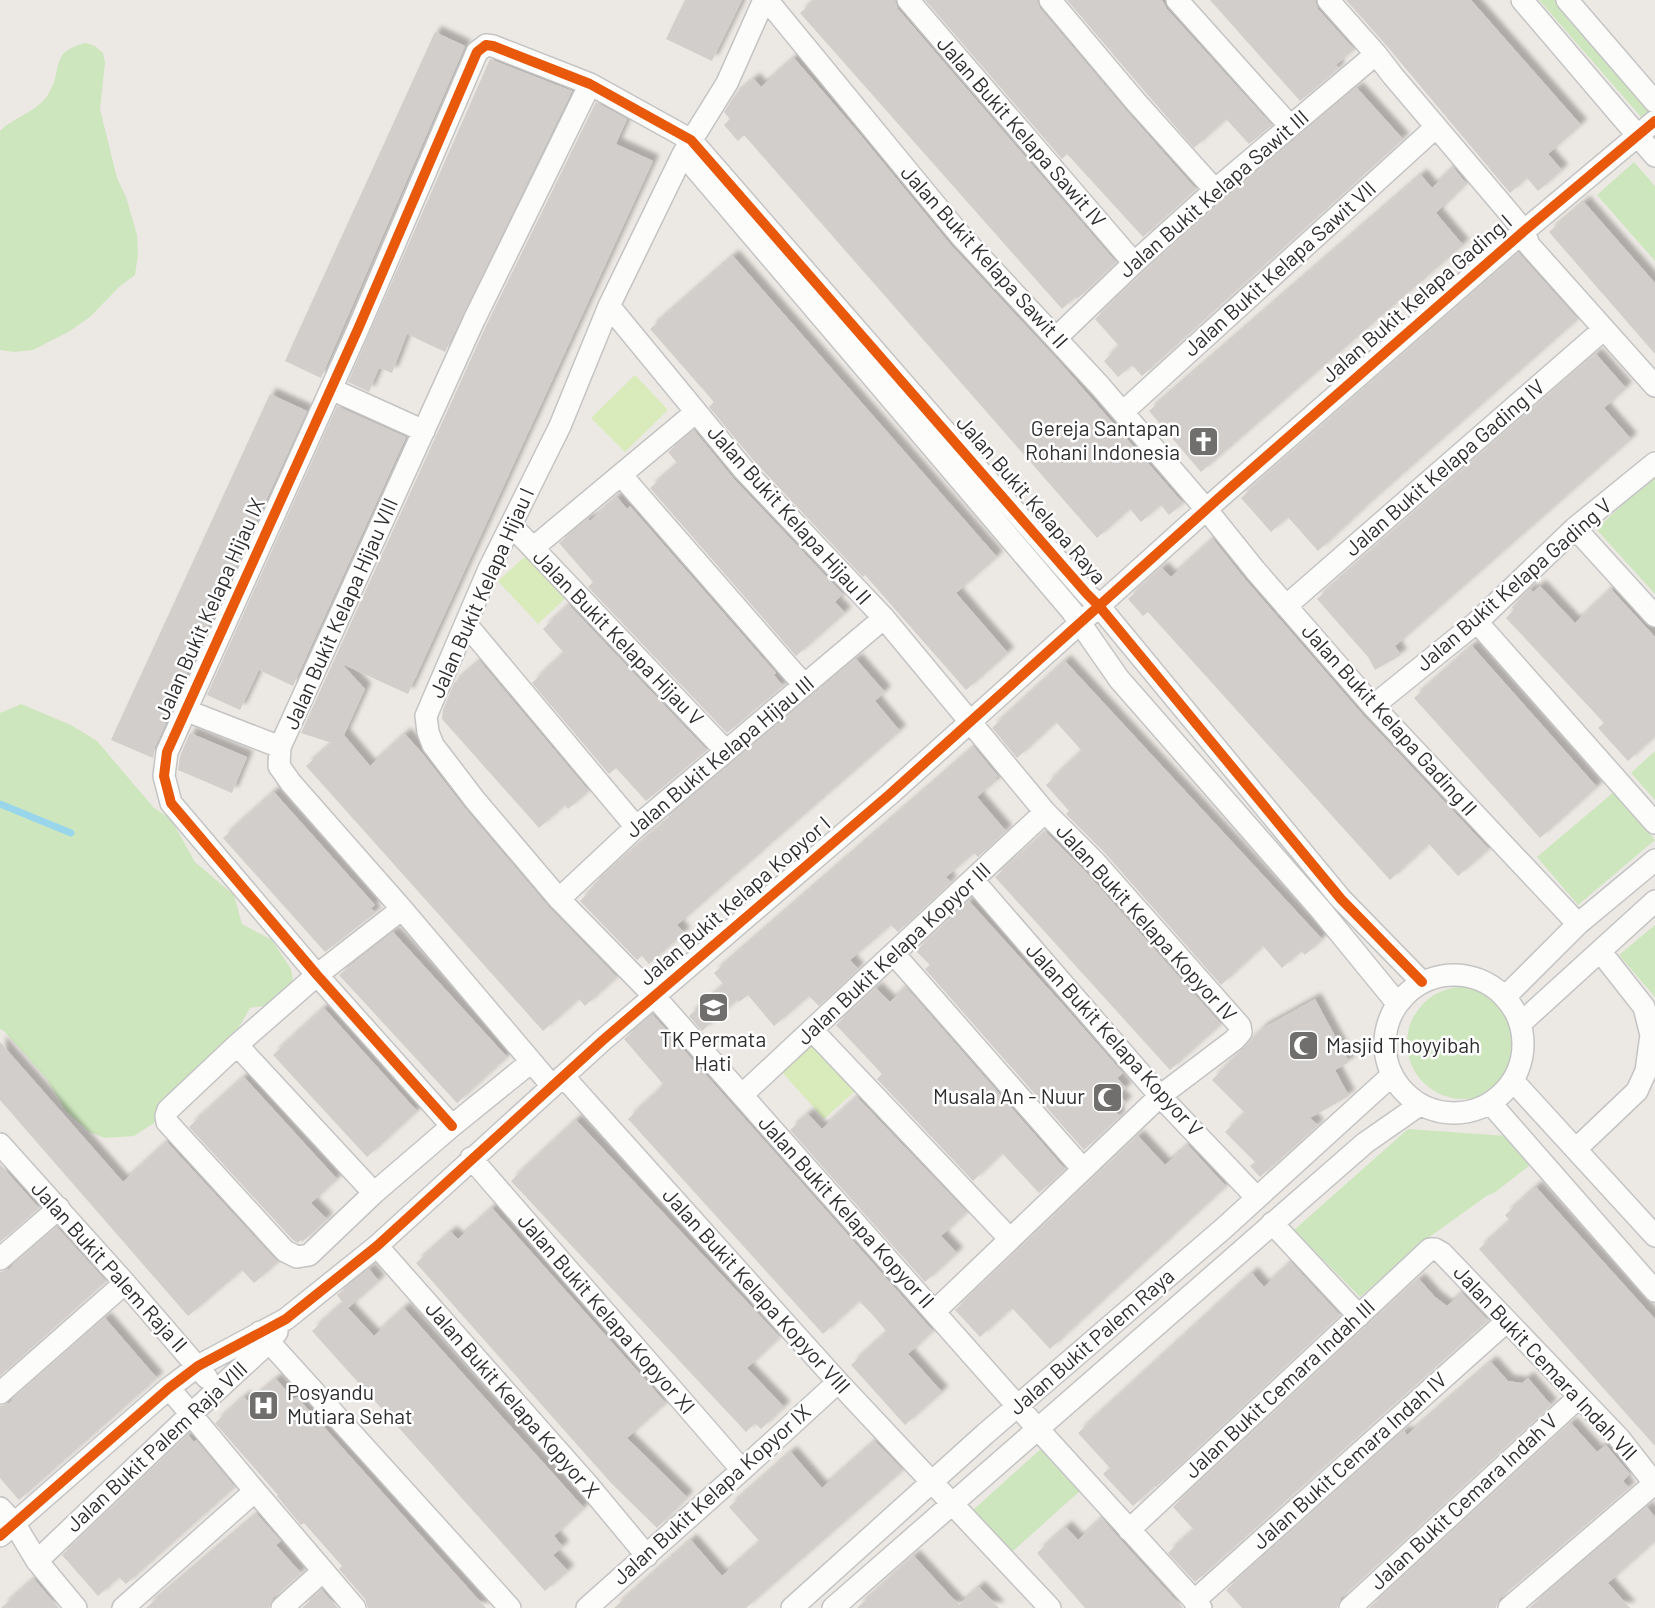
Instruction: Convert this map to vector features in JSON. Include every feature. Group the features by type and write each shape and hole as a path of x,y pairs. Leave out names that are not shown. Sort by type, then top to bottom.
{"street":[{"name":"Jalan Bukit Kelapa Hijau I","path":"654,996 559,899 474,800 433,745 426,716 489,569 560,426 609,306 687,147 727,83 766,0"},
{"name":"Jalan Bukit Kelapa Sawit II","path":"766,0 961,236 1123,412 1206,509"},
{"name":"Jalan Bukit Kelapa Sawit IV","path":"908,0 1133,263"},
{"path":"1050,0 1215,190"},
{"path":"1177,0 1290,126"},
{"path":"1328,0 1524,231 1529,244 1655,386"},
{"path":"1522,0 1655,156"},
{"path":"1567,0 1655,102"},
{"name":"Jalan Bukit Kelapa Hijau IX","path":"452,1126 317,975 171,803 164,776 167,751 331,389 477,52 486,46 494,46 590,84"},
{"name":"Jalan Bukit Kelapa Sawit III","path":"1056,338 1133,263 1215,190 1376,54"},
{"path":"590,84 687,147"},
{"name":"Jalan Bukit Kelapa Hijau VIII","path":"558,1081 531,1062 279,766 280,747 474,320 590,84"},
{"name":"Jalan Bukit Kelapa Gading I","path":"1206,509 1524,231 1655,121"},
{"name":"Jalan Bukit Kelapa Sawit VII","path":"1123,412 1436,127"},
{"name":"Jalan Bukit Kelapa Raya","path":"687,147 869,359 1071,610 1119,679 1312,900 1397,1003"},
{"name":"Jalan Bukit Kelapa Hijau II","path":"609,306 744,470 884,618 971,721"},
{"name":"Jalan Bukit Kelapa Gading IV","path":"1286,606 1604,329"},
{"name":"Jalan Bukit Kelapa Raya","path":"869,359 1099,606 1341,899 1422,982"},
{"path":"331,389 424,431"},
{"path":"533,548 696,412"},
{"name":"Jalan Bukit Kelapa Gading V","path":"1373,706 1477,622 1575,528 1655,463"},
{"path":"621,475 804,685"},
{"name":"Jalan Bukit Kelapa Kopyor I","path":"286,1319 377,1246 471,1158 654,996 890,794 1206,509"},
{"name":"Jalan Bukit Kelapa Gading II","path":"1206,509 1373,706 1578,924"},
{"name":"Jalan Bukit Kelapa Hijau V","path":"511,525 726,751"},
{"path":"1575,528 1655,616"},
{"name":"Jalan Bukit Kelapa Hijau III","path":"559,899 636,827 884,618"},
{"path":"1477,622 1655,823"},
{"path":"466,624 636,827"},
{"path":"185,710 280,747"},
{"name":"Jalan Bukit Kelapa Kopyor IV","path":"934,1311 1160,1096 1241,1032 1240,1026 1095,862 1045,812 971,721"},
{"name":"Jalan Bukit Kelapa Kopyor III","path":"742,1095 1045,812"},
{"path":"1506,996 1578,924 1655,860"},
{"name":"Jalan Bukit Kelapa Kopyor V","path":"973,880 1160,1096 1257,1198"},
{"path":"1521,1023 1655,901"},
{"path":"402,909 317,975 237,1045 168,1110 167,1122 285,1251 297,1257 309,1255 374,1193 531,1062"},
{"path":"1576,1149 1637,1091 1646,1071 1653,1033 1644,1007 1600,951"},
{"path":"894,954 1083,1169"},
{"path":"1451,974 1481,979 1506,996 1521,1023 1524,1053 1514,1082 1492,1105 1455,1115 1418,1106 1402,1093 1391,1076 1384,1039 1397,1003 1422,982 1451,974"},
{"name":"Jalan Bukit Kelapa Kopyor II","path":"654,996 1037,1429 1197,1604"},
{"path":"812,1030 1010,1239"},
{"path":"237,1045 374,1193"},
{"name":"Jalan Bukit Palem Raya","path":"793,1608 931,1482 1257,1198 1391,1076"},
{"name":"Jalan Bukit Kelapa Kopyor VIII","path":"558,1081 1050,1608"},
{"path":"1514,1082 1655,1236"},
{"path":"1492,1105 1655,1290"},
{"name":"Jalan Bukit Palem Raya","path":"833,1608 1364,1143 1418,1106"},
{"name":"Jalan Bukit Palem Raja II","path":"0,1144 198,1366 216,1391"},
{"name":"Jalan Bukit Kelapa Kopyor XI","path":"471,1158 742,1470"},
{"path":"0,1259 59,1208"},
{"path":"1272,1223 1359,1316"},
{"name":"Jalan Bukit Kelapa Kopyor X","path":"377,1246 588,1485 647,1556"},
{"name":"Jalan Bukit Cemara Indah III","path":"1129,1530 1430,1249"},
{"name":"Jalan Bukit Cemara Indah VII","path":"1430,1249 1442,1253 1619,1438 1655,1483"},
{"path":"0,1393 125,1283"},
{"path":"1146,1295 1163,1318"},
{"name":"Jalan Bukit Palem Raja VIII","path":"37,1560 216,1391 264,1337 286,1319"},
{"name":"Jalan Bukit Cemara Indah IV","path":"1197,1604 1507,1321"},
{"path":"264,1337 510,1608"},
{"name":"Jalan Bukit Palem Raja VIII","path":"5,1522 198,1366 264,1337"},
{"name":"Jalan Bukit Kelapa Kopyor IX","path":"587,1608 838,1382"},
{"path":"169,1388 355,1608"},
{"name":"Jalan Bukit Cemara Indah V","path":"1350,1608 1579,1397"},
{"path":"1509,1608 1655,1483"},
{"path":"123,1608 255,1491"},
{"path":"5,1522 75,1608"},
{"path":"282,1608 323,1571"}],"green space":[{"path":"1539,0 1555,0 1655,114 1655,133"},
{"path":"86,43 103,53 105,63 100,109 117,178 126,197 137,235 135,275 119,287 90,317 70,331 33,350 0,350 0,131 44,99 53,84 62,56 66,51"},
{"path":"1634,162 1655,186 1655,261 1597,195"},
{"path":"635,375 668,410 625,452 591,418"},
{"path":"1655,475 1655,594 1596,529"},
{"path":"531,551 571,593 538,624 498,581"},
{"path":"21,704 71,725 97,741 154,808 171,819 195,862 234,895 242,924 272,940 291,969 294,987 276,1004 250,1008 228,1046 165,1101 154,1123 134,1136 105,1138 89,1132 66,1111 46,1078 0,1029 0,713"},
{"path":"1655,751 1655,800 1631,773"},
{"path":"1615,791 1655,840 1578,905 1537,857"},
{"path":"1655,925 1655,997 1619,955"},
{"path":"1463,987 1484,992 1502,1004 1514,1022 1519,1043 1514,1064 1502,1082 1484,1094 1463,1099 1442,1094 1424,1082 1412,1064 1407,1043 1412,1022 1424,1004 1442,992"},
{"path":"813,1044 855,1091 824,1119 782,1072"},
{"path":"1408,1129 1508,1136 1529,1166 1428,1238 1360,1297 1294,1230"},
{"path":"1042,1448 1081,1490 1012,1552 973,1510"}],"building":[{"path":"685,0 742,0 712,61 666,39"},
{"path":"815,0 895,0 898,9 1116,262 1077,299 1075,297 1062,309 800,13"},
{"path":"925,0 1037,0 1040,8 1196,189 1143,237 1067,154 1062,159"},
{"path":"1067,0 1162,0 1167,9 1272,125 1249,144 1226,119 1194,148"},
{"path":"1210,0 1315,0 1318,9 1354,49 1336,65 1339,68 1300,101"},
{"path":"1346,0 1471,0 1581,125 1548,154 1562,170 1538,191 1527,178 1510,193"},
{"path":"435,32 465,46 321,378 285,361"},
{"path":"794,58 951,245 1057,359 1183,503 1169,515 1161,505 1141,522 1130,509 1097,538 744,135 738,141 724,125 730,119 724,112 735,95 754,79 761,87"},
{"path":"490,59 572,91 445,352 407,334 392,373 379,368 369,392 348,382"},
{"path":"1357,88 1403,139 1142,376 1132,365 1118,377 1104,361 1119,346 1095,319 1224,200"},
{"path":"596,102 627,119 616,144 653,161 408,694 342,664 365,689 344,735 370,766 405,734 549,907 617,977 585,1006 579,999 543,1031 306,766 332,743 301,733 486,326"},
{"path":"1453,167 1466,183 1436,213 1463,245 1201,472 1149,411 1421,175 1432,188"},
{"path":"1584,202 1655,283 1655,354 1549,232"},
{"path":"1519,253 1578,319 1318,551 1288,517 1271,532 1241,498"},
{"path":"733,256 997,557 956,593 1008,653 966,690 865,575 863,577 754,461 709,407 714,402 650,329"},
{"path":"1596,354 1626,388 1604,408 1631,439 1395,646 1401,655 1375,670 1368,657 1317,599"},
{"path":"270,394 307,411 164,723 153,758 111,740"},
{"path":"337,406 406,437 293,686 259,670 240,710 207,695"},
{"path":"694,430 734,479 843,594 835,602 845,613 796,656 650,488 678,464 668,452"},
{"path":"617,497 627,509 630,506 776,673 774,675 783,686 727,733 588,587 593,582 559,543"},
{"path":"1213,539 1363,715 1489,849 1458,876 1429,844 1390,880 1148,612 1143,616 1128,599 1162,568 1171,577"},
{"path":"1540,586 1575,623 1611,589 1655,637 1655,736 1628,761 1598,728 1604,723 1506,618 1514,610 1512,607 1530,589 1533,592"},
{"path":"569,605 707,750 646,801 616,768 609,774 532,683 564,653 543,629"},
{"path":"1472,646 1597,787 1540,838 1414,698"},
{"path":"856,659 885,692 875,701 900,731 677,925 684,933 649,964 642,956 637,960 580,901 593,885 664,821"},
{"path":"480,661 589,791 568,809 565,805 539,828 442,719 454,683"},
{"path":"1065,661 1322,939 1305,955 1301,951 1282,968 1263,946 1221,985 1105,853 1066,814 1069,811 1046,785 1082,751 1056,722 1017,758 992,728"},
{"path":"190,733 247,757 232,793 178,770 180,756"},
{"path":"974,747 998,776 995,778 997,780 977,797 1006,831 978,857 974,853 946,877 951,882 898,932 891,925 850,960 858,969 819,1006 809,996 774,1026 748,995 739,1002 737,1000 702,1031 689,1016 724,985 714,973"},
{"path":"274,792 375,905 371,908 375,913 325,952 223,838"},
{"path":"1046,832 1085,871 1221,1024 1170,1070 995,877"},
{"path":"969,901 1123,1073 1117,1078 1126,1088 1118,1095 1126,1102 1116,1112 1120,1116 1084,1150 925,969 930,965 916,951"},
{"path":"393,932 507,1057 457,1103 339,975"},
{"path":"906,987 1065,1169 1039,1193 1002,1153 973,1181 877,1079 882,1074 836,1025 876,988 890,1002"},
{"path":"1315,999 1349,1062 1335,1070 1349,1096 1310,1118 1318,1125 1260,1177 1250,1166 1255,1162 1225,1132 1245,1113 1212,1080 1263,1028"},
{"path":"324,1008 417,1111 367,1157 273,1055"},
{"path":"653,1015 933,1331 908,1354 942,1392 905,1425 851,1365 887,1332 871,1313 859,1301 823,1334 628,1119 663,1084 624,1039"},
{"path":"0,1042 123,1182 167,1142 278,1262 254,1283 242,1270 188,1316 0,1100"},
{"path":"244,1077 337,1179 311,1203 327,1219 302,1242 293,1240 189,1127"},
{"path":"857,1097 967,1212 941,1236 957,1253 925,1282 790,1130 808,1114 822,1129"},
{"path":"576,1120 780,1337 747,1368 784,1407 761,1429 755,1423 746,1432 511,1181"},
{"path":"1138,1136 1165,1165 1188,1145 1226,1186 1050,1349 1012,1308 980,1337 955,1310"},
{"path":"0,1164 39,1208 0,1242"},
{"path":"1536,1187 1655,1319 1655,1446 1479,1249 1510,1221 1505,1215"},
{"path":"492,1208 666,1403 627,1438 687,1497 657,1528 611,1483 416,1263 451,1232 458,1239"},
{"path":"57,1227 106,1281 0,1376 0,1272 9,1269"},
{"path":"1291,1262 1340,1315 1133,1506 1103,1474 1110,1468 1078,1433 1252,1273 1264,1287"},
{"path":"369,1269 379,1281 348,1308 374,1336 404,1308 584,1508 554,1536 563,1547 553,1555 568,1571 545,1591 312,1331 343,1303 337,1295"},
{"path":"1419,1279 1447,1306 1462,1293 1488,1320 1195,1582 1168,1553 1194,1530 1173,1507"},
{"path":"105,1318 157,1378 19,1500 0,1478 0,1406 9,1403"},
{"path":"1491,1362 1508,1381 1522,1383 1528,1378 1551,1405 1341,1598 1337,1608 1242,1608 1226,1590 1404,1431 1407,1435"},
{"path":"276,1379 294,1399 297,1397 486,1608 368,1608 365,1599 339,1569 342,1566 304,1523 301,1525 215,1423 244,1397 249,1402"},
{"path":"1571,1423 1597,1452 1606,1445 1630,1474 1623,1481 1629,1488 1500,1598 1496,1608 1369,1608"},
{"path":"188,1435 194,1442 196,1440 235,1487 126,1584 119,1577 98,1596 62,1555"},
{"path":"875,1441 903,1470 746,1608 614,1608 691,1540 722,1576 760,1542 729,1507 791,1452 822,1488"},
{"path":"1647,1507 1655,1517 1655,1541 1608,1583 1630,1608 1529,1608"},
{"path":"257,1514 281,1541 276,1545 301,1573 273,1598 269,1608 146,1608"},
{"path":"1102,1518 1183,1608 1085,1608 1037,1553 1066,1527 1078,1540"},
{"path":"914,1556 959,1605 979,1587 999,1608 857,1608"},
{"path":"34,1579 59,1608 1,1608"},
{"path":"322,1590 338,1608 302,1608"}],"waterway":[{"path":"0,804 71,833"}],"cycle path":[{"path":"452,1126 317,975 171,803 164,776 167,752 358,329 477,52 486,45 590,84 691,140 1099,606 1341,899 1422,982"},
{"path":"0,1536 169,1388 198,1366 286,1319 377,1246 603,1040 890,794 1220,497 1524,231 1655,121"}],"place":[{"name":"Gereja Santapan Rohani Indonesia","path":"1203,441"},
{"name":"TK Permata Hati","path":"713,1008"},
{"name":"Masjid Thoyyibah","path":"1303,1046"},
{"name":"Musala An - Nuur","path":"1108,1097"},
{"name":"Posyandu Mutiara Sehat","path":"264,1405"}]}
